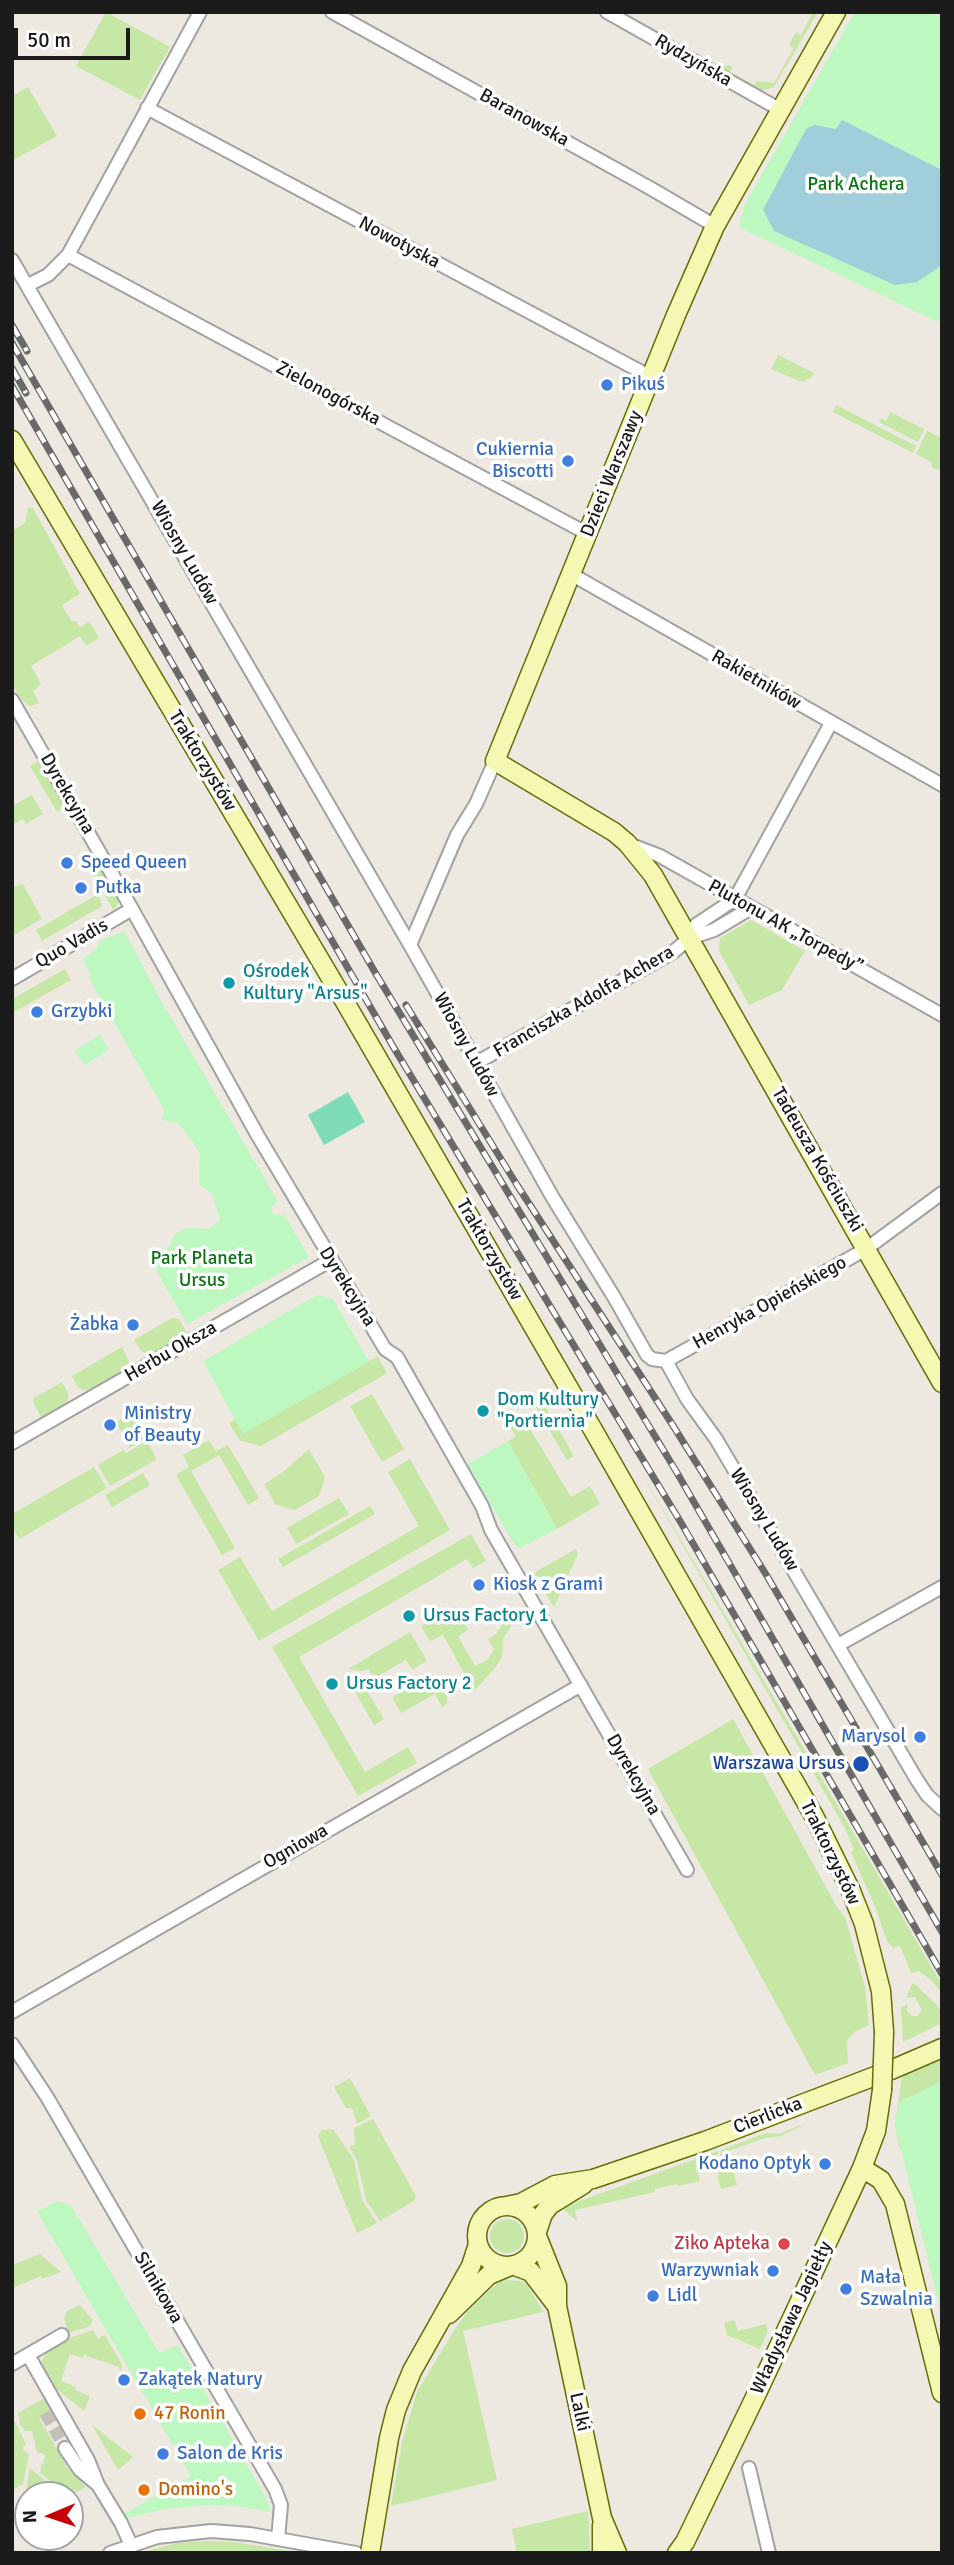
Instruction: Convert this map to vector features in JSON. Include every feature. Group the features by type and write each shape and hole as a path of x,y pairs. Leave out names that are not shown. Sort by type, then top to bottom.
{"street":[{"path":"28,285 48,275 68,255 200,12"},
{"name":"Baranowska","path":"332,12 715,226"},
{"name":"Rydzyńska","path":"607,12 779,109"},
{"name":"Dzieci Warszawy","path":"410,946 457,835 477,804 715,226 836,12"},
{"name":"Nowotyska","path":"147,108 651,377"},
{"name":"Zielonogórska","path":"68,255 587,534"},
{"name":"Wiosny Ludów","path":"12,260 410,946 553,1199 647,1355 652,1359 666,1361 687,1399 716,1439 921,1787 942,1809"},
{"name":"Traktorzystów","path":"12,440 359,1026 814,1816 864,1924 881,1991 884,2032 882,2090"},
{"name":"Rakietników","path":"571,574 942,785"},
{"name":"Dyrekcyjna","path":"12,700 258,1136 385,1349 397,1357 482,1506 491,1530 687,1870"},
{"name":"Franciszka Adolfa Achera","path":"690,938 696,925 735,899 831,723"},
{"name":"Plutonu AK „Torpedy”","path":"495,761 598,821 627,843 653,875 690,938"},
{"name":"Plutonu AK „Torpedy”","path":"627,843 660,856 942,1015"},
{"name":"Franciszka Adolfa Achera","path":"476,1063 673,952 690,938 714,930 751,908"},
{"name":"Quo Vadis","path":"12,979 132,909"},
{"name":"Tadeusza Kościuszki","path":"690,938 942,1383"},
{"name":"Henryka Opieńskiego","path":"666,1361 866,1249 942,1193"},
{"name":"Herbu Oksza","path":"12,1443 331,1260"},
{"path":"838,1645 942,1587"},
{"name":"Ogniowa","path":"12,2012 581,1685"},
{"name":"Silnikowa","path":"12,2044 47,2097 275,2489 281,2505 278,2539"},
{"name":"Cierlicka","path":"537,2234 543,2214 550,2205 593,2179 891,2070 942,2048"},
{"name":"Władysława Jagiełły","path":"682,2549 862,2168 876,2131 882,2090"},
{"path":"862,2168 881,2180 895,2203 937,2358 942,2393"},
{"name":"Cierlicka","path":"506,2206 521,2203 555,2185 593,2179"},
{"path":"370,2553 388,2438 412,2371 471,2266 478,2244 478,2230 484,2217 492,2210 506,2206 526,2213 537,2234 533,2253 525,2261 488,2275 439,2324"},
{"name":"Lalki","path":"537,2234 557,2286 557,2306 602,2518 617,2553"},
{"path":"478,2244 491,2262 511,2266"},
{"name":"Lalki","path":"511,2266 531,2272 557,2306"},
{"path":"12,2364 62,2335"},
{"path":"28,2355 88,2460 98,2485 131,2544"},
{"path":"65,2448 80,2470 98,2485"},
{"path":"749,2468 769,2553"},
{"name":"Lalki","path":"602,2518 602,2553"},
{"path":"110,2553 131,2544 191,2532 232,2532 356,2553"}],"green space":[{"path":"106,12 170,47 140,100 76,66"},
{"path":"813,12 818,12 774,87 761,91 721,69 729,65 732,67 730,72 754,85 757,81 774,83 794,48 789,45 796,32 801,35"},
{"name":"Park Achera","path":"855,12 916,12 942,16 942,315 938,322 739,227 744,206"},
{"path":"28,87 57,136 12,161 12,96"},
{"path":"778,355 814,373 812,377 802,382 771,369"},
{"path":"836,405 916,446 913,453 833,412"},
{"path":"890,412 924,429 918,442 879,422 881,418 886,421"},
{"path":"927,431 942,438 942,472 916,454"},
{"path":"28,508 33,508 80,594 62,605 72,622 76,621 80,627 88,622 99,638 86,646 80,636 31,666 41,684 33,691 39,703 30,706 21,699 12,684 12,531 25,523"},
{"path":"38,761 65,808 57,812 30,766"},
{"path":"32,795 43,814 26,824 23,819 12,825 12,806"},
{"path":"91,853 119,900 114,911 83,857"},
{"path":"23,884 42,919 12,936 12,888"},
{"path":"98,894 102,906 42,941 36,930"},
{"path":"751,920 805,951 782,990 749,1005 719,951 720,938"},
{"name":"Park Planeta Ursus","path":"124,931 159,997 278,1202 272,1206 272,1212 276,1215 284,1214 309,1257 187,1324 157,1272 158,1260 171,1244 175,1234 185,1228 208,1229 220,1221 220,1218 212,1194 199,1184 200,1153 179,1123 162,1120 164,1109 89,978 91,976 82,959 95,951 100,941"},
{"path":"65,969 71,980 12,1013 12,999"},
{"path":"100,1035 109,1050 84,1065 75,1050"},
{"path":"348,1092 365,1122 324,1145 308,1115"},
{"path":"317,1295 333,1299 369,1362 243,1434 203,1361"},
{"path":"172,1318 179,1319 188,1335 154,1354 142,1352 134,1340"},
{"path":"122,1347 129,1361 126,1370 90,1390 78,1387 72,1376"},
{"path":"378,1357 387,1373 261,1446 239,1440 229,1423 248,1412"},
{"path":"62,1382 68,1393 68,1401 42,1418 33,1402 34,1398"},
{"path":"540,1393 574,1456 567,1460 531,1399"},
{"path":"372,1394 404,1449 382,1462 350,1406"},
{"path":"132,1414 146,1438 127,1449 129,1446 116,1422"},
{"path":"521,1414 571,1497 590,1486 600,1504 557,1529 508,1441 516,1437 508,1422"},
{"path":"209,1440 216,1451 228,1445 259,1498 248,1505 219,1455 191,1471 235,1548 222,1555 176,1475 189,1467 183,1455"},
{"path":"147,1441 157,1459 110,1486 98,1465 123,1450 126,1453"},
{"path":"508,1441 557,1529 520,1548 514,1544 468,1464"},
{"path":"309,1449 325,1477 319,1496 295,1510 276,1505 264,1484 282,1473"},
{"path":"410,1459 450,1530 259,1641 218,1570 240,1557 272,1611 419,1526 388,1472"},
{"path":"634,1460 942,1985 942,1994 933,1982 919,1971 911,1973 900,1946 893,1948 887,1941 851,1852 854,1850 845,1828"},
{"path":"94,1467 107,1488 19,1539 12,1526 12,1514"},
{"path":"143,1473 150,1485 112,1507 105,1495"},
{"path":"339,1498 349,1514 296,1544 287,1528"},
{"path":"370,1506 375,1514 283,1567 278,1559"},
{"path":"471,1534 486,1561 473,1568 467,1559 299,1657 365,1772 408,1747 417,1763 358,1796 272,1647"},
{"path":"576,1549 578,1554 554,1607 534,1575"},
{"path":"454,1606 459,1607 468,1622 465,1624 468,1630 458,1636 475,1666 487,1660 494,1650 488,1639 496,1634 506,1618 511,1626 503,1639 502,1657 474,1691 443,1635 430,1641 421,1626"},
{"path":"410,1632 427,1661 412,1669 406,1660 378,1676 369,1669 348,1669"},
{"path":"344,1673 357,1675 384,1719 374,1725"},
{"path":"428,1678 440,1684 447,1696 447,1704 442,1707 435,1694 401,1713 394,1696"},
{"path":"733,1719 845,1917 865,1987 869,2025 854,2032 847,2041 848,2063 815,2075 648,1769"},
{"path":"914,1983 936,2004 942,2013 942,2023 903,2042 901,2007 907,2005 907,2011 912,2016 917,2016 922,2010 915,1997 907,1998"},
{"path":"942,2059 942,2208 899,2147 895,2125 902,2076"},
{"path":"350,2078 371,2116 357,2124 352,2108 346,2108 334,2087"},
{"path":"942,2081 942,2317 895,2125 899,2102"},
{"path":"373,2119 416,2196 414,2201 380,2221 366,2200 357,2160 349,2146 355,2145 354,2128"},
{"path":"809,2122 781,2136 765,2138 729,2151 737,2185 721,2189 718,2178 721,2150 766,2133 778,2134"},
{"path":"333,2129 354,2160 362,2200 377,2223 357,2233 318,2136 322,2130"},
{"path":"718,2151 716,2166 697,2171 700,2181 655,2189 655,2192 575,2210 577,2221 563,2209 574,2203"},
{"path":"58,2201 72,2207 159,2353 178,2345 266,2498 271,2512 208,2505 164,2509 126,2518 124,2514 191,2476 37,2211"},
{"path":"507,2219 519,2224 524,2236 519,2248 507,2253 495,2248 490,2236 495,2224"},
{"path":"40,2254 61,2272 42,2279 41,2276 12,2288 12,2265"},
{"path":"506,2280 521,2281 527,2285 543,2312 463,2331 497,2480 391,2506 402,2442 417,2392 470,2308 498,2283"},
{"path":"80,2305 93,2320 90,2326 69,2333 64,2319 67,2311"},
{"path":"734,2320 738,2331 766,2324 768,2331 760,2349 727,2335 724,2323"},
{"path":"93,2330 98,2339 105,2335 122,2365 120,2372 119,2367 84,2355 83,2358 70,2354 61,2381 90,2396 84,2411 52,2385 41,2362 48,2350 64,2340"},
{"path":"45,2398 51,2410 39,2418 68,2468 80,2481 50,2481 40,2473 42,2463 48,2464 43,2462 46,2455 37,2452 32,2431 25,2431 20,2424 18,2413"},
{"path":"12,2416 26,2444 22,2448 29,2455 24,2481 14,2481 12,2490"},
{"path":"92,2425 133,2457 118,2470"},
{"path":"30,2468 45,2481 28,2481"},
{"path":"588,2511 590,2553 517,2553 512,2529"},
{"path":"233,2542 303,2553 139,2553 177,2543"}],"water":[{"path":"842,120 942,170 942,265 917,282 895,285 774,231 763,210 806,129 814,125 836,129"}],"tunnel":[{"path":"45,2413 65,2448"}],"railway":[{"path":"12,325 27,351"},
{"path":"12,343 376,974 676,1471 942,1932"},
{"path":"12,368 26,393"},
{"path":"12,386 394,1048 680,1521 942,1974"},
{"path":"406,1005 517,1185 767,1576 942,1875"}],"place":[{"name":"Pikuś","path":"607,385"},
{"name":"Cukiernia Biscotti","path":"568,461"},
{"name":"Speed Queen","path":"67,863"},
{"name":"Putka","path":"81,888"},
{"name":"Ośrodek Kultury \"Arsus\"","path":"229,983"},
{"name":"Grzybki","path":"37,1012"},
{"name":"Żabka","path":"133,1325"},
{"name":"Dom Kultury \"Portiernia\"","path":"483,1411"},
{"name":"Ministry of Beauty","path":"110,1425"},
{"name":"Kiosk z Grami","path":"479,1585"},
{"name":"Ursus Factory 1","path":"409,1616"},
{"name":"Ursus Factory 2","path":"332,1684"},
{"name":"Marysol","path":"920,1737"},
{"name":"Warszawa Ursus","path":"861,1764"},
{"name":"Kodano Optyk","path":"825,2164"},
{"name":"Ziko Apteka","path":"784,2244"},
{"name":"Warzywniak","path":"773,2271"},
{"name":"Mała Szwalnia","path":"846,2289"},
{"name":"Lidl","path":"653,2296"},
{"name":"Zakątek Natury","path":"124,2380"},
{"name":"47 Ronin","path":"140,2414"},
{"name":"Salon de Kris","path":"163,2454"},
{"name":"Domino's","path":"144,2490"}]}
